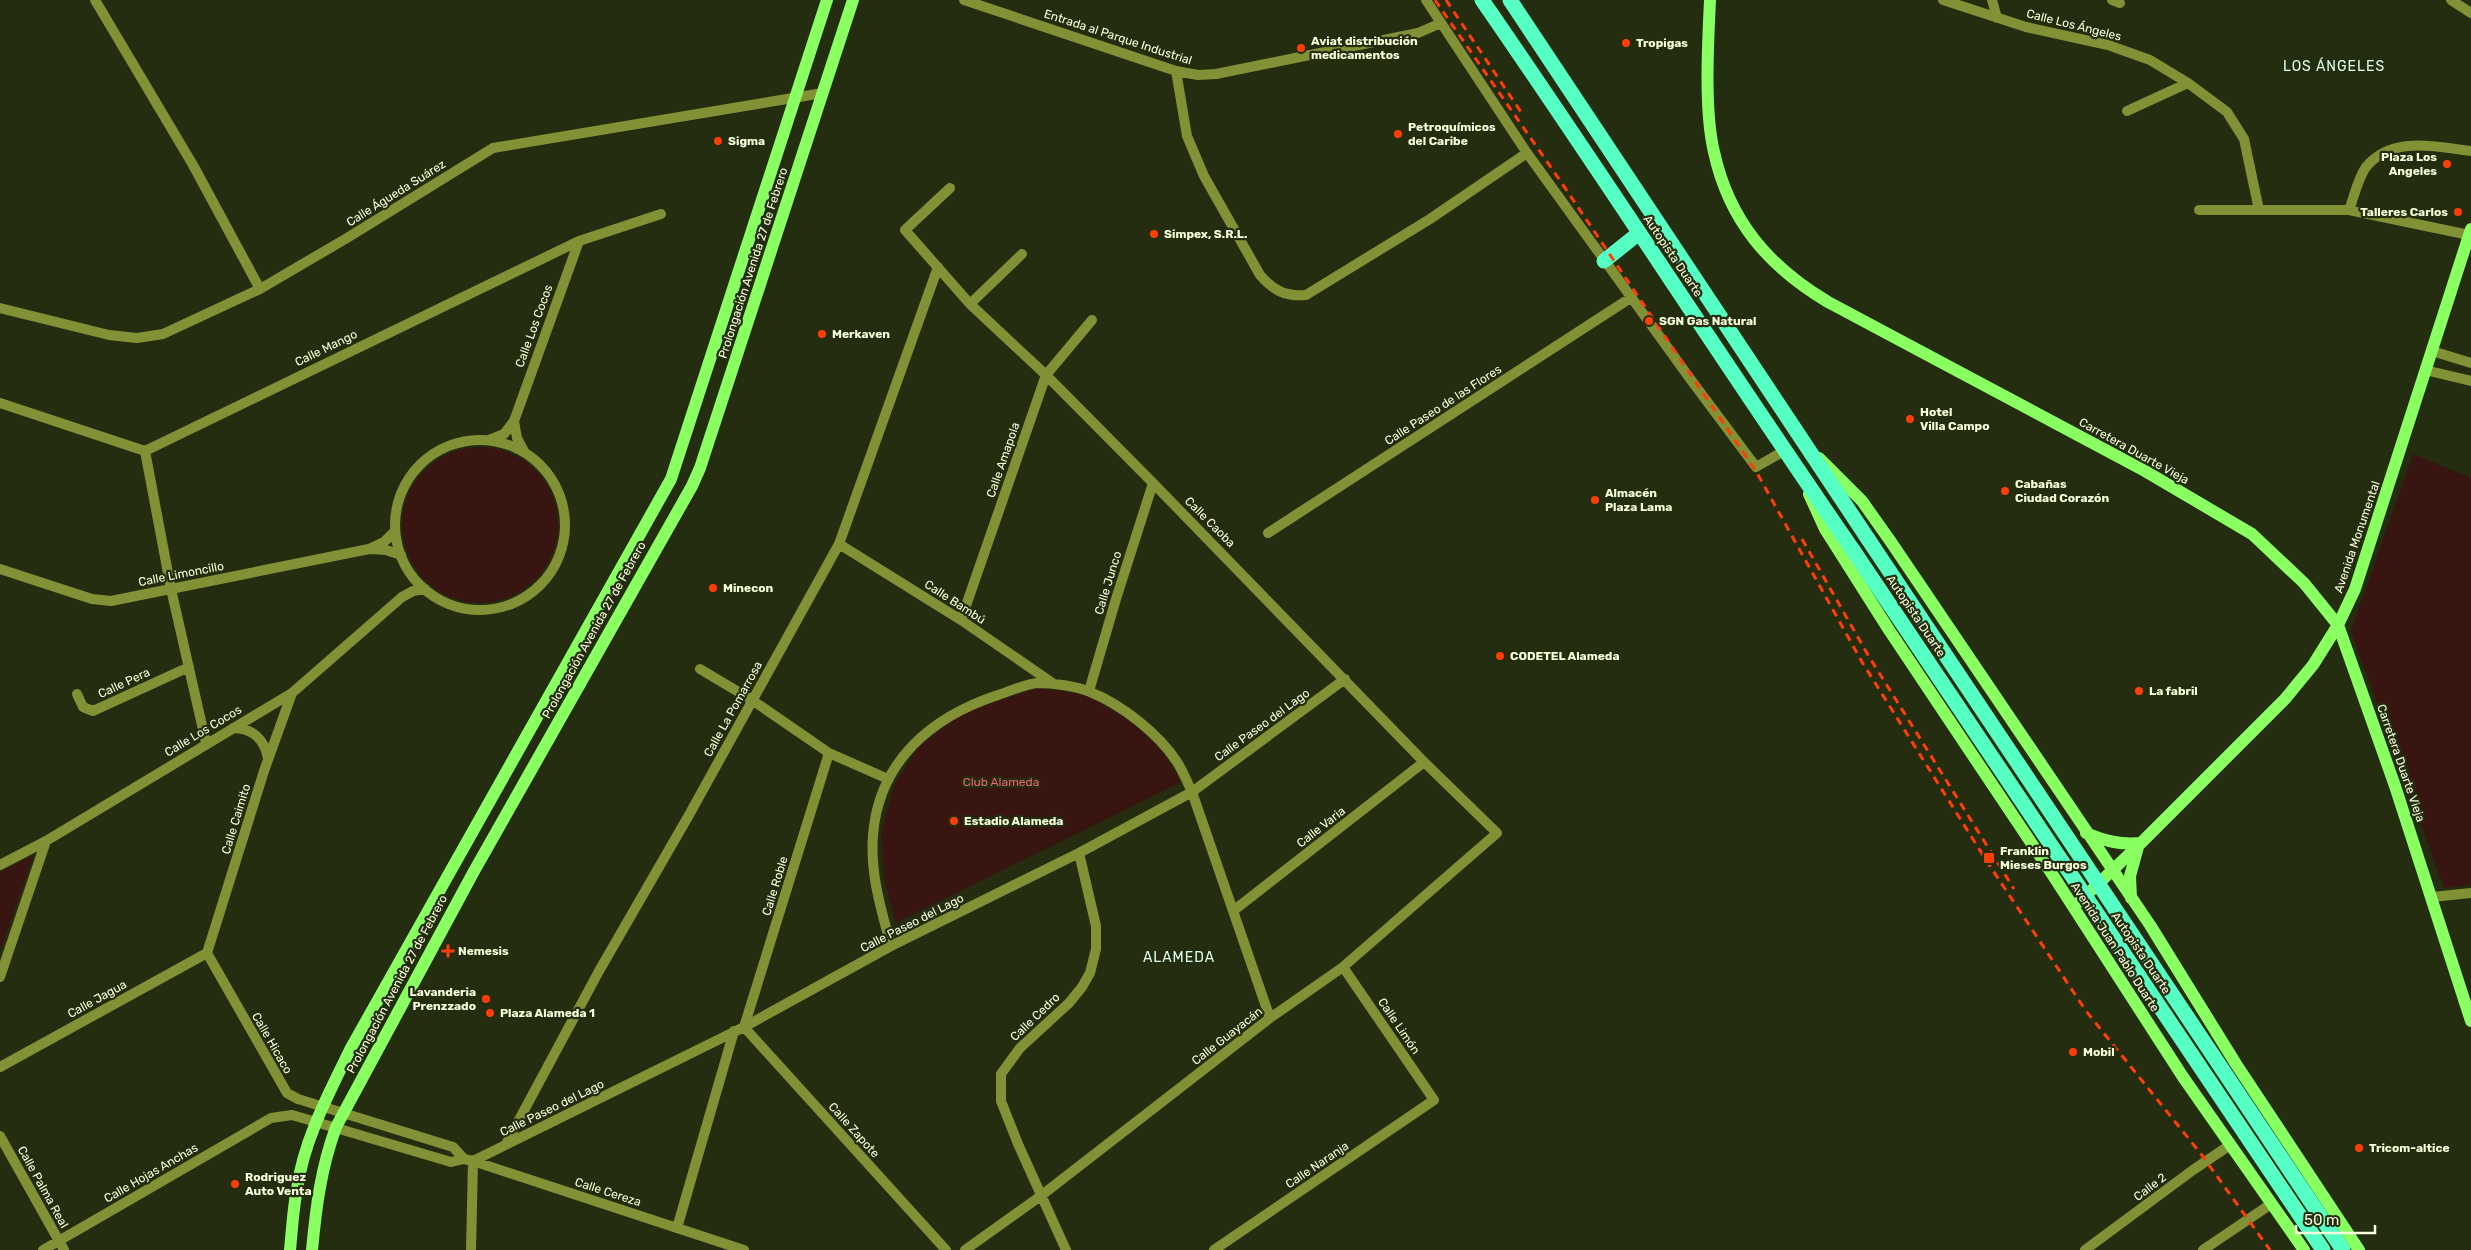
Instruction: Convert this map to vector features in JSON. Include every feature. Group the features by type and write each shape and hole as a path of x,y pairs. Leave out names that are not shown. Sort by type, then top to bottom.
{"highway":[{"name":"Autopista Duarte","path":"1482,0 1567,123 1784,451 1853,550 2323,1250"},
{"name":"Autopista Duarte","path":"1510,0 2343,1250"},
{"path":"1604,261 1640,233"}],"main road":[{"name":"Prolongación Avenida 27 de Febrero","path":"290,1250 297,1187 323,1106 379,994 671,479 827,0"},
{"name":"Prolongación Avenida 27 de Febrero","path":"312,1250 317,1193 326,1156 336,1127 473,873 692,486 705,453 853,0"},
{"name":"Carretera Duarte Vieja","path":"1710,0 1710,99 1714,152 1729,198 1750,235 1769,259 1795,281 1828,302 2145,471 2252,534 2293,570 2338,625 2432,897 2471,1021"},
{"name":"Avenida Monumental","path":"2073,907 2140,844 2285,699 2313,665 2338,625 2355,589 2470,232"},
{"name":"Autopista Duarte","path":"1808,446 1862,502 2131,898 2236,1064 2359,1250"},
{"name":"Avenida Juan Pablo Duarte","path":"1801,476 1825,529 1894,638 2073,907 2183,1077 2304,1250"},
{"path":"2086,833 2105,841 2122,845 2140,844 2130,876 2131,898"}],"street":[{"path":"94,0 193,165 260,289"},
{"name":"Entrada al Parque Industrial","path":"964,0 1176,71 1198,75 1216,74 1418,32 1441,23"},
{"path":"1426,0 1527,153 1756,467 1784,451"},
{"name":"Calle Los Ángeles","path":"1943,0 2026,27 2108,45 2150,60 2188,83 2227,112 2244,139 2259,210"},
{"path":"1992,0 1997,18"},
{"path":"2451,0 2471,12"},
{"path":"1176,71 1187,136 1204,176 1260,275 1280,293 1294,296 1306,295 1430,219 1527,153"},
{"path":"2127,110 2188,83"},
{"name":"Calle Águeda Suárez","path":"0,308 110,335 137,338 163,334 260,289 348,238 493,148 823,93"},
{"path":"2349,210 2366,168 2377,157 2408,144 2471,151"},
{"name":"Calle Caoba","path":"950,188 905,230 970,304 1046,375 1346,679 1424,762 1497,833"},
{"path":"2199,210 2349,210 2470,232"},
{"name":"Calle Mango","path":"145,451 579,241 661,214"},
{"name":"Calle Los Cocos","path":"488,440 504,434 514,421 579,241"},
{"path":"970,304 1022,254"},
{"name":"Calle La Pomarrosa","path":"506,1144 599,972 689,815 839,544 938,267"},
{"name":"Calle Paseo de las Flores","path":"1268,532 1632,297"},
{"name":"Calle Amapola","path":"961,620 1046,375 1092,320"},
{"path":"2432,351 2471,363"},
{"path":"2425,370 2471,381"},
{"path":"0,403 145,451 171,589 206,743"},
{"name":"Calle Los Cocos","path":"514,421 517,438 525,453"},
{"name":"Calle Los Cocos","path":"488,440 508,444 525,453 544,469 558,491 565,515 564,540 556,564 541,585 520,600 497,608 471,609 447,603 425,589 410,573 401,555 395,531 397,506 406,483 420,464 440,450 464,441 488,440"},
{"name":"Calle Junco","path":"1090,692 1116,599 1153,483"},
{"name":"Calle Limoncillo","path":"0,569 92,598 111,601 369,549 384,542 395,531"},
{"name":"Calle Bambú","path":"839,544 961,620 1056,685"},
{"name":"Calle Limoncillo","path":"369,549 386,550 401,555"},
{"name":"Calle Los Cocos","path":"402,597 408,585 410,573"},
{"name":"Calle Los Cocos","path":"0,865 46,841 206,743 292,694 402,597 414,591 425,589"},
{"name":"Calle Pera","path":"77,694 82,707 92,711 189,667"},
{"path":"700,670 752,700 829,753 888,779"},
{"name":"Calle Paseo del Lago","path":"469,1160 506,1144 739,1029 891,946 1079,853 1192,792 1346,679"},
{"path":"891,946 876,891 872,863 873,834 888,779 903,756 922,735 946,717 973,704 1037,683 1056,685 1090,692 1126,712 1159,738 1178,762 1192,792 1270,1018"},
{"name":"Calle Caimito","path":"207,953 268,760 292,694"},
{"path":"233,728 240,728 254,734 265,745 268,760"},
{"name":"Calle Roble","path":"677,1228 739,1029 829,753"},
{"name":"Calle Varia","path":"1233,911 1424,762"},
{"name":"Calle Guayacán","path":"966,1250 1042,1195 1270,1018 1343,967 1497,833"},
{"path":"0,977 46,841"},
{"name":"Calle Cedro","path":"1066,1250 1018,1144 1001,1101 1001,1074 1020,1048 1069,1003 1090,973 1096,948 1096,926 1079,853"},
{"path":"2432,897 2471,893"},
{"name":"Calle Hicaco","path":"207,953 287,1093 298,1099 344,1113"},
{"name":"Calle Jagua","path":"0,1067 207,953"},
{"name":"Calle Limón","path":"1343,967 1434,1100"},
{"name":"Calle Zapote","path":"739,1029 946,1250"},
{"path":"292,1115 298,1099"},
{"name":"Calle Naranja","path":"1214,1250 1434,1100"},
{"name":"Calle Cereza","path":"344,1113 454,1147 469,1160 744,1250"},
{"name":"Calle Cereza","path":"292,1115 451,1162 469,1160"},
{"name":"Calle Hojas Anchas","path":"43,1250 272,1118 292,1115"},
{"name":"Calle Palma Real","path":"0,1136 64,1250"},
{"name":"Calle 2","path":"2085,1250 2230,1145"},
{"path":"469,1160 471,1250"},
{"path":"2203,1250 2271,1204"}],"green space":[{"path":"472,447 488,447 503,450 517,456 530,464 541,475 555,502 558,525 557,540 549,562 541,575 530,586 503,600 488,603 472,603 457,600 443,594 430,586 419,575 405,548 402,533 402,517 405,502 411,488 419,475 430,464 457,450"},
{"path":"2413,454 2471,478 2471,885 2444,888 2351,631"},
{"name":"Club Alameda","path":"1038,688 1088,695 1133,723 1161,748 1181,782 896,923 884,879 881,832 894,785 918,747 964,712"},
{"path":"34,855 0,951 0,872"}],"railway":[{"path":"1435,0 1561,182 1757,473 1862,662 1986,860 2086,1011 2201,1154 2270,1250"},
{"path":"1446,0 1523,115"},
{"path":"1802,539 1868,655 2014,889"}],"place":[{"name":"Tropigas","path":"1626,43"},
{"name":"Aviat distribución medicamentos","path":"1301,48"},
{"name":"Petroquímicos del Caribe","path":"1398,134"},
{"name":"Sigma","path":"718,141"},
{"name":"Plaza Los Angeles","path":"2447,164"},
{"name":"Talleres Carlos","path":"2458,212"},
{"name":"Simpex, S.R.L.","path":"1154,234"},
{"name":"SGN Gas Natural","path":"1649,321"},
{"name":"Merkaven","path":"822,334"},
{"name":"Hotel Villa Campo","path":"1910,419"},
{"name":"Cabañas Ciudad Corazón","path":"2005,491"},
{"name":"Almacén Plaza Lama","path":"1595,500"},
{"name":"Minecon","path":"713,588"},
{"name":"CODETEL Alameda","path":"1500,656"},
{"name":"La fabril","path":"2139,691"},
{"name":"Estadio Alameda","path":"954,821"},
{"name":"Franklin Mieses Burgos","path":"1989,858"},
{"name":"Nemesis","path":"448,951"},
{"name":"Lavanderia Prenzzado","path":"486,999"},
{"name":"Plaza Alameda 1","path":"490,1013"},
{"name":"Mobil","path":"2073,1052"},
{"name":"Tricom-altice","path":"2359,1148"},
{"name":"Rodriguez Auto Venta","path":"235,1184"}],"district":[{"name":"LOS ÁNGELES","path":"2334,66"},
{"name":"ALAMEDA","path":"1179,957"}]}
